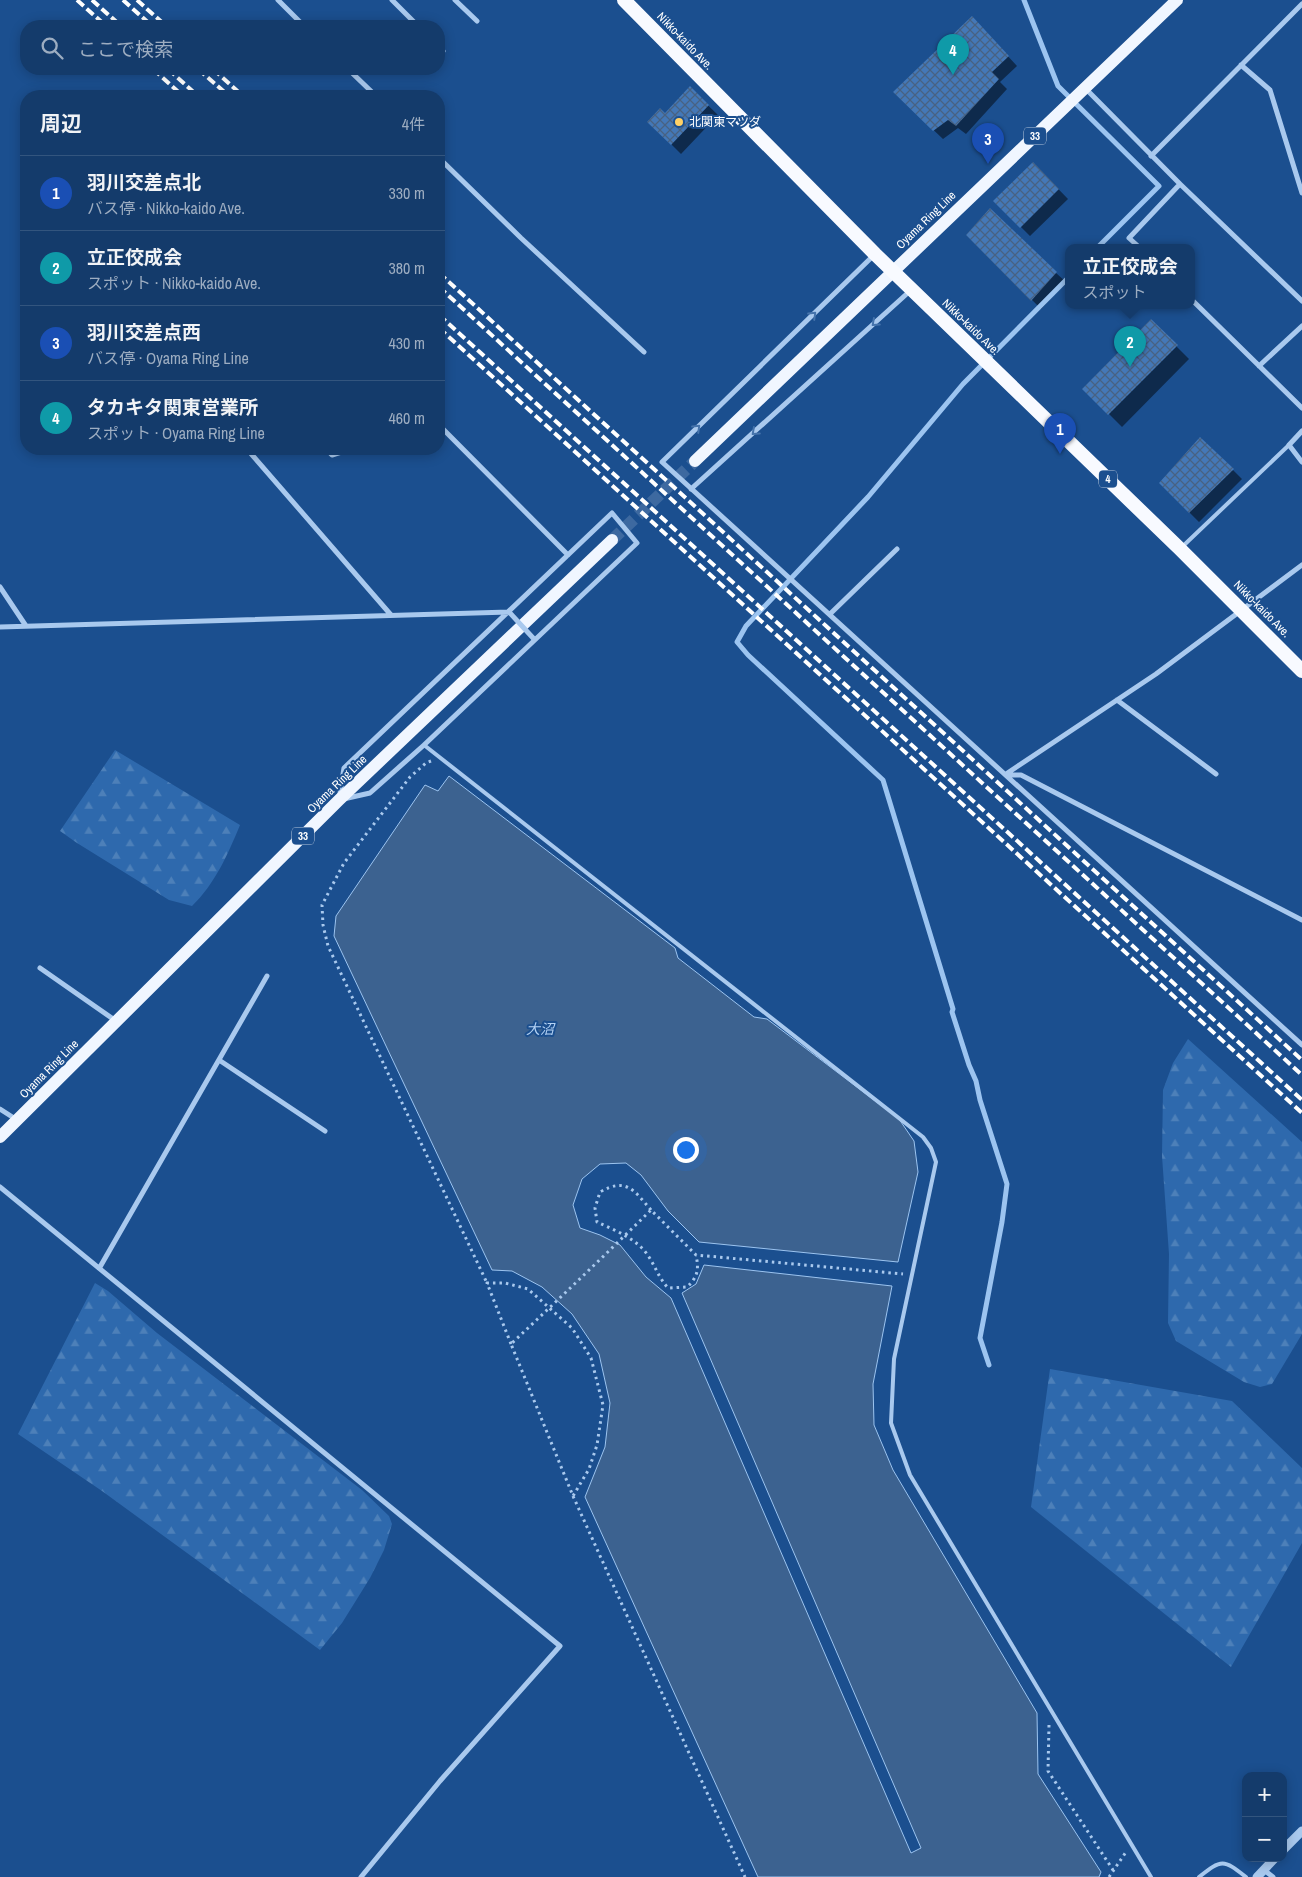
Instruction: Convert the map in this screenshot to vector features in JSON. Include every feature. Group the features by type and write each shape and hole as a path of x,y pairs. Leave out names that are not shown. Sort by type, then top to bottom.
{"highway":[{"name":"Nikko-kaido Ave.","path":"624,0 892,272 1180,549 1302,670"}],"main road":[{"name":"Oyama Ring Line","path":"695,461 1177,0"},
{"name":"Oyama Ring Line","path":"0,1137 339,800 612,540"}],"street":[{"path":"278,0 298,20"},
{"path":"392,0 412,20"},
{"path":"455,0 477,21"},
{"path":"1151,156 1302,4"},
{"path":"1241,65 1270,90 1302,193"},
{"path":"354,75 370,90"},
{"path":"1085,88 1151,156 1302,301"},
{"path":"445,164 521,238 644,352"},
{"path":"1136,244 1129,238 1180,184"},
{"path":"875,254 662,462 1302,1045"},
{"path":"691,489 911,290"},
{"path":"1195,303 1302,408"},
{"path":"1259,366 1302,326"},
{"path":"445,431 568,555"},
{"path":"1302,431 1289,445 1302,462"},
{"path":"254,455 391,615"},
{"path":"612,513 637,543 424,745 370,793 339,800 344,768 568,555 612,513"},
{"path":"830,614 897,549"},
{"path":"1006,774 1156,674 1302,564"},
{"path":"0,587 26,626"},
{"path":"0,626 509,612 534,639"},
{"path":"1117,700 1216,774"},
{"path":"1006,774 1021,775 1302,920"},
{"path":"40,968 117,1021"},
{"path":"100,1267 267,976"},
{"path":"219,1060 325,1131"},
{"path":"0,1109 17,1120"},
{"path":"0,1187 100,1267 560,1646 440,1781 361,1877"},
{"path":"1287,1846 1302,1831"},
{"path":"1257,1877 1271,1862"},
{"path":"1264,1870 1273,1877"}],"lane":[{"path":"1180,549 1289,445"},
{"path":"424,745 923,1137 931,1148 936,1162 894,1359 891,1423 910,1475 1151,1877"},
{"path":"1199,1877 1215,1864 1224,1862 1246,1877"}],"path":[{"path":"441,758 426,763 410,778 344,863 322,905 323,925 328,946 487,1283 573,1496 745,1877"},
{"path":"612,1185 625,1185 639,1195 651,1210 696,1255 699,1270 695,1280 688,1287 668,1288 660,1280 641,1247 625,1235 597,1222 595,1208 600,1192 612,1185"},
{"path":"512,1344 651,1210"},
{"path":"696,1255 912,1275"},
{"path":"487,1283 505,1283 528,1289 572,1328 591,1358 603,1405 597,1445 589,1469 573,1496"},
{"path":"1049,1708 1048,1771 1113,1870"},
{"path":"1109,1877 1132,1845"}],"green space":[{"path":"115,750 240,825 226,858 208,888 192,906 169,900 60,831"},
{"path":"1188,1039 1302,1142 1302,1334 1272,1384 1260,1387 1244,1382 1176,1341 1168,1323 1169,1254 1162,1156 1163,1090 1173,1063"},
{"path":"95,1283 108,1291 157,1333 362,1490 389,1516 392,1524 384,1550 370,1578 342,1623 320,1650 102,1491 18,1434"},
{"path":"1050,1369 1232,1401 1302,1468 1302,1543 1231,1667 1031,1507"}],"water":[{"name":"大沼","path":"449,776 675,948 678,958 754,1017 767,1019 899,1119 914,1141 918,1172 898,1262 699,1242 668,1211 641,1175 626,1163 600,1164 582,1179 573,1205 580,1228 620,1245 646,1277 671,1298 911,1853 921,1848 682,1293 696,1284 704,1265 892,1286 873,1384 874,1425 893,1470 1037,1713 1038,1774 1101,1872 1099,1877 758,1877 585,1497 605,1447 610,1403 599,1354 572,1314 542,1287 512,1271 492,1270 334,936 336,916 425,785 438,791"}],"building":[{"path":"972,16 1009,56 992,72 999,79 956,126 948,120 933,131 893,92"},
{"path":"690,86 709,105 671,145 647,122 660,108 665,113"},
{"path":"1033,162 1059,189 1020,228 993,201"},
{"path":"990,208 1057,272 1031,301 966,235"},
{"path":"1151,319 1178,345 1108,415 1082,389"},
{"path":"1200,437 1234,469 1189,513 1159,483"}],"waterway":[{"path":"1024,0 1058,86 1159,186 1101,244"},
{"path":"989,1365 980,1338 1002,1222 1007,1184 980,1100 976,1081 952,1012 953,1009 883,780 748,655 737,642 746,626 868,497 963,384 1065,281"}],"tunnel":[{"path":"612,540 695,461"}],"railway":[{"path":"77,0 99,20"},
{"path":"92,0 114,20"},
{"path":"123,0 145,20"},
{"path":"137,0 159,20"},
{"path":"160,75 176,90"},
{"path":"175,75 191,90"},
{"path":"205,75 222,90"},
{"path":"220,75 236,90"},
{"path":"445,278 1302,1060"},
{"path":"445,292 1302,1075"},
{"path":"445,320 1302,1100"},
{"path":"445,333 1302,1113"}],"place":[{"name":"タカキタ関東営業所","path":"953,75"},
{"name":"北関東マツダ","path":"679,122"},
{"name":"羽川交差点西","path":"988,164"},
{"name":"立正佼成会","path":"1130,367"},
{"name":"羽川交差点北","path":"1060,454"}]}
